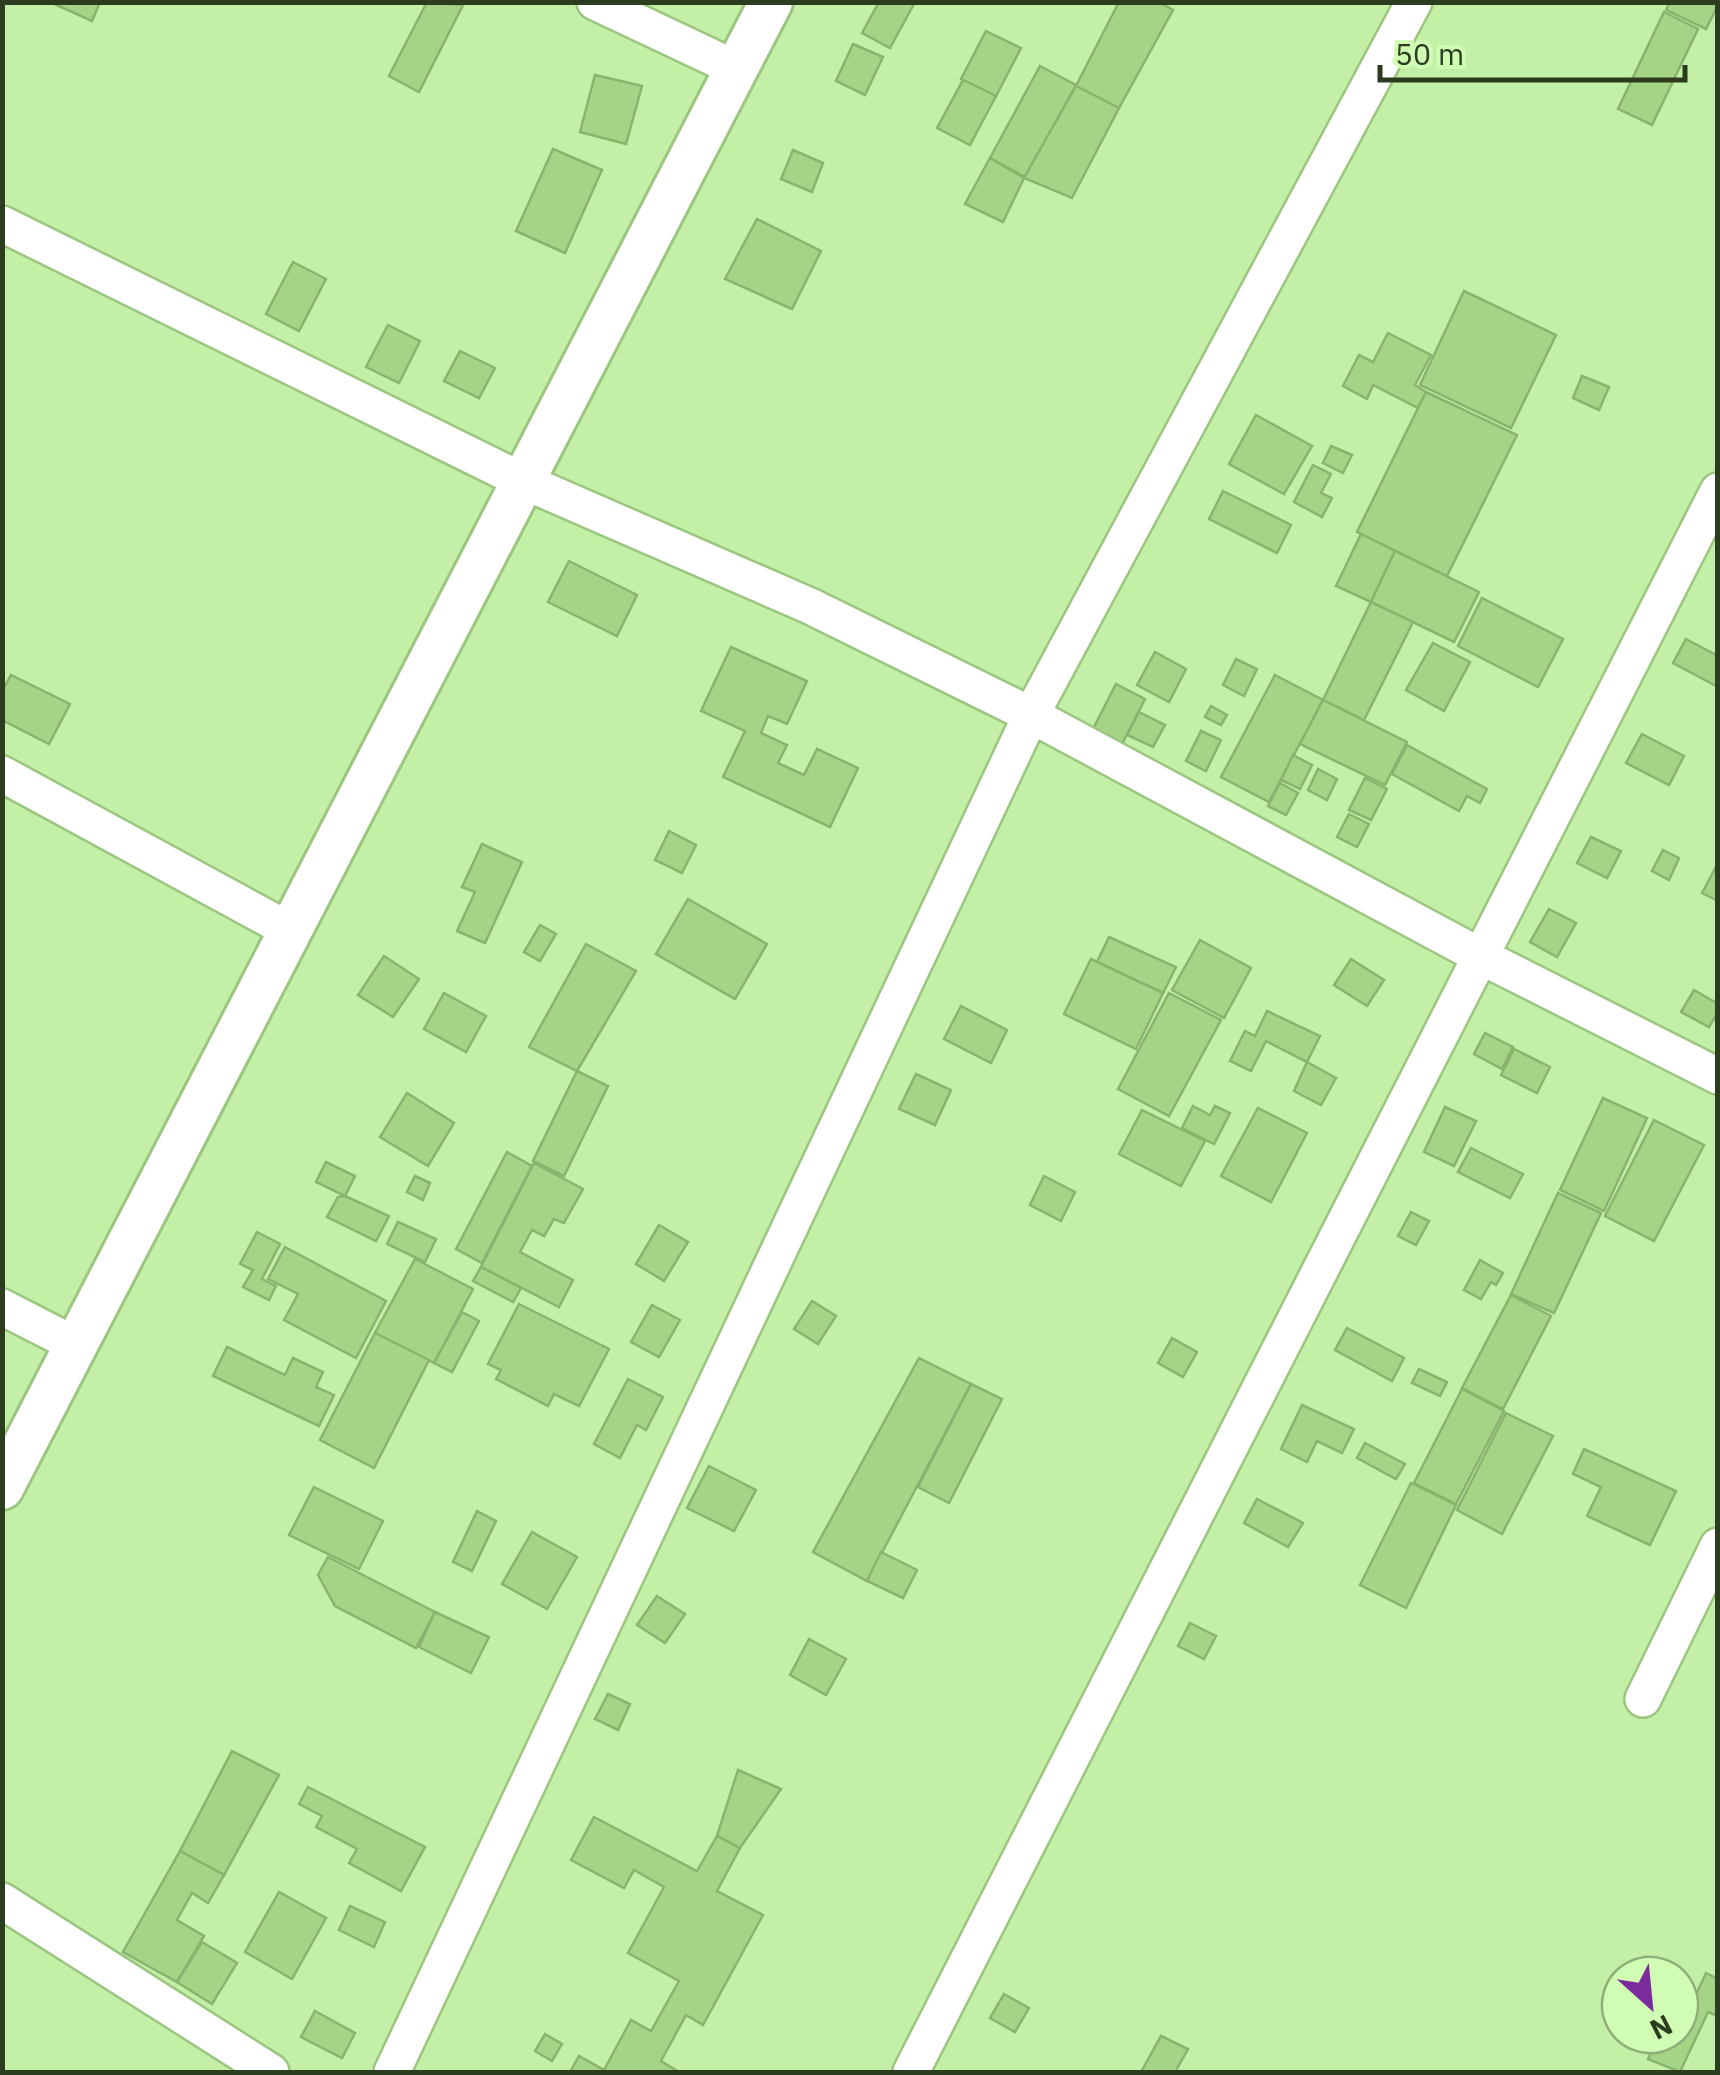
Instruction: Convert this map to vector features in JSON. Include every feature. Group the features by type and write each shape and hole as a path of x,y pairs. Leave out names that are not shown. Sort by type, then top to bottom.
{"street":[{"path":"595,2 736,69"},
{"path":"2,1488 771,2"},
{"path":"392,2072 1030,715 1414,2"},
{"path":"2,224 523,481 810,606 1030,715 1482,957 1718,1076"},
{"path":"911,2072 1718,491"},
{"path":"2,774 291,931"},
{"path":"2,1307 76,1345"},
{"path":"1643,1699 1718,1546"},
{"path":"2,1901 271,2072"}],"building":[{"path":"50,2 100,2 92,21"},
{"path":"427,2 463,5 419,92 389,76"},
{"path":"879,2 915,2 890,48 862,33"},
{"path":"1119,2 1159,2 1173,10 1119,108 1076,86"},
{"path":"1670,2 1718,5 1706,29 1666,10"},
{"path":"1664,12 1698,29 1652,125 1618,109"},
{"path":"986,31 1021,48 996,96 961,79"},
{"path":"853,44 883,57 865,95 836,81"},
{"path":"1040,66 1076,85 1025,177 990,158"},
{"path":"595,75 642,86 626,144 580,132"},
{"path":"963,80 996,96 970,145 937,128"},
{"path":"1076,86 1119,108 1072,198 1024,178"},
{"path":"553,149 602,170 565,253 516,231"},
{"path":"793,150 823,163 812,192 781,179"},
{"path":"990,158 1024,178 1003,222 965,204"},
{"path":"757,219 821,251 792,309 725,279"},
{"path":"293,262 326,279 299,331 266,314"},
{"path":"1464,291 1556,335 1511,428 1420,385"},
{"path":"388,325 420,341 399,383 366,367"},
{"path":"1388,333 1431,355 1415,385 1426,392 1418,408 1373,385 1367,399 1343,386 1359,355 1373,362"},
{"path":"460,351 495,368 479,398 444,381"},
{"path":"1582,376 1609,387 1599,410 1573,398"},
{"path":"1426,392 1517,435 1447,576 1357,532"},
{"path":"1256,415 1312,446 1284,494 1229,464"},
{"path":"1331,446 1352,455 1343,473 1323,463"},
{"path":"1313,465 1331,474 1321,493 1332,498 1322,517 1294,502"},
{"path":"1223,491 1291,525 1277,553 1209,519"},
{"path":"1361,534 1395,551 1371,602 1336,586"},
{"path":"1395,551 1479,592 1454,642 1371,602"},
{"path":"569,561 637,595 617,636 548,602"},
{"path":"1482,598 1563,639 1538,687 1458,646"},
{"path":"1371,602 1413,622 1364,720 1323,700"},
{"path":"1686,639 1718,656 1718,687 1673,663"},
{"path":"1433,643 1470,662 1444,711 1406,690"},
{"path":"731,647 807,681 787,724 768,716 761,733 787,745 778,763 804,775 817,749 858,768 830,827 723,777 745,731 701,711"},
{"path":"1155,652 1186,669 1169,702 1137,685"},
{"path":"1236,659 1257,669 1244,696 1223,685"},
{"path":"11,675 70,704 49,744 2,720 2,691"},
{"path":"1275,675 1323,700 1269,802 1221,777"},
{"path":"1116,684 1145,699 1121,746 1092,731"},
{"path":"1323,700 1407,742 1385,785 1300,744"},
{"path":"1211,706 1227,715 1221,725 1205,717"},
{"path":"1139,712 1165,725 1153,747 1127,735"},
{"path":"1201,731 1221,740 1206,771 1186,761"},
{"path":"1642,734 1684,756 1669,785 1626,763"},
{"path":"1407,745 1487,789 1480,803 1467,796 1459,811 1392,774"},
{"path":"1293,755 1312,765 1300,789 1281,780"},
{"path":"1318,769 1337,779 1327,800 1308,790"},
{"path":"1365,778 1387,789 1371,820 1349,810"},
{"path":"1280,783 1298,793 1286,815 1268,806"},
{"path":"1349,814 1369,824 1357,847 1337,837"},
{"path":"669,831 696,845 682,873 655,860"},
{"path":"1591,837 1621,851 1607,878 1577,863"},
{"path":"482,844 522,862 485,943 457,931 475,892 462,887"},
{"path":"1663,850 1679,858 1669,880 1652,871"},
{"path":"1718,863 1718,901 1702,893"},
{"path":"688,899 767,944 735,999 656,954"},
{"path":"1549,909 1576,923 1557,957 1530,942"},
{"path":"540,925 556,934 540,961 524,952"},
{"path":"1109,937 1176,967 1163,993 1097,962"},
{"path":"1200,940 1251,968 1224,1018 1172,990"},
{"path":"586,944 636,971 577,1071 529,1047"},
{"path":"384,956 419,979 393,1017 358,995"},
{"path":"1091,959 1163,993 1136,1049 1064,1014"},
{"path":"1351,959 1384,980 1367,1006 1334,985"},
{"path":"1694,990 1718,1004 1709,1027 1681,1012"},
{"path":"444,993 486,1016 466,1052 424,1029"},
{"path":"1169,993 1221,1020 1169,1116 1118,1089"},
{"path":"961,1006 1007,1030 991,1063 944,1039"},
{"path":"1267,1011 1320,1036 1307,1062 1266,1041 1251,1071 1230,1061 1245,1031 1255,1036"},
{"path":"1485,1033 1513,1047 1502,1069 1474,1054"},
{"path":"1514,1049 1550,1067 1537,1093 1501,1075"},
{"path":"1307,1062 1336,1078 1321,1105 1294,1091"},
{"path":"577,1071 608,1086 564,1176 533,1161"},
{"path":"916,1074 951,1090 935,1125 899,1109"},
{"path":"407,1093 454,1123 428,1166 380,1137"},
{"path":"1603,1098 1647,1118 1604,1211 1560,1190"},
{"path":"1193,1106 1210,1115 1215,1106 1230,1113 1214,1144 1182,1128"},
{"path":"1445,1107 1476,1121 1454,1166 1424,1152"},
{"path":"1258,1108 1307,1133 1271,1202 1221,1176"},
{"path":"1142,1110 1205,1141 1181,1186 1119,1154"},
{"path":"1654,1120 1704,1145 1654,1241 1605,1216"},
{"path":"1471,1148 1523,1174 1510,1198 1458,1172"},
{"path":"507,1152 532,1166 482,1263 456,1249"},
{"path":"326,1162 355,1176 345,1196 316,1182"},
{"path":"534,1163 583,1189 564,1223 554,1219 544,1236 532,1230 520,1252 573,1280 559,1307 481,1267"},
{"path":"415,1176 430,1183 423,1200 407,1192"},
{"path":"1044,1176 1075,1192 1061,1221 1030,1205"},
{"path":"1558,1193 1601,1213 1554,1313 1511,1294"},
{"path":"345,1196 389,1216 376,1241 327,1217 338,1197"},
{"path":"1411,1212 1429,1221 1416,1245 1398,1236"},
{"path":"398,1222 436,1239 425,1262 387,1244"},
{"path":"659,1225 688,1242 664,1281 636,1264"},
{"path":"257,1232 280,1244 262,1279 276,1286 269,1300 243,1287 253,1270 240,1264"},
{"path":"285,1247 386,1301 356,1358 284,1320 298,1294 268,1279"},
{"path":"415,1259 473,1289 434,1363 375,1333"},
{"path":"1480,1260 1503,1273 1496,1285 1491,1282 1481,1299 1464,1290"},
{"path":"481,1267 521,1288 513,1302 473,1281"},
{"path":"1511,1295 1551,1316 1503,1409 1462,1388"},
{"path":"812,1301 836,1316 818,1344 794,1329"},
{"path":"519,1304 609,1349 579,1406 554,1394 548,1406 496,1379 501,1370 488,1364"},
{"path":"652,1305 680,1320 659,1357 631,1342"},
{"path":"462,1312 479,1321 452,1372 434,1363"},
{"path":"1347,1328 1404,1358 1392,1381 1335,1350"},
{"path":"375,1333 429,1360 374,1468 320,1440"},
{"path":"1172,1338 1197,1352 1183,1377 1158,1363"},
{"path":"227,1347 285,1375 293,1358 323,1372 316,1387 334,1395 319,1426 213,1376"},
{"path":"919,1358 971,1384 867,1581 813,1552"},
{"path":"1419,1369 1447,1382 1440,1396 1412,1383"},
{"path":"628,1379 663,1397 646,1430 637,1425 620,1458 594,1444"},
{"path":"971,1384 1002,1399 949,1503 918,1487"},
{"path":"1462,1389 1504,1411 1456,1504 1414,1483"},
{"path":"1302,1405 1354,1429 1342,1453 1317,1441 1307,1462 1281,1449"},
{"path":"1506,1413 1553,1436 1502,1534 1457,1510"},
{"path":"1365,1443 1405,1464 1396,1479 1357,1458"},
{"path":"1584,1449 1676,1491 1650,1545 1587,1516 1601,1487 1573,1474"},
{"path":"709,1466 756,1490 734,1531 687,1508"},
{"path":"1411,1483 1456,1505 1406,1608 1360,1585"},
{"path":"314,1487 383,1521 359,1569 289,1535"},
{"path":"1257,1499 1303,1523 1288,1547 1244,1523"},
{"path":"477,1511 496,1521 472,1571 453,1562"},
{"path":"532,1532 577,1557 547,1609 502,1584"},
{"path":"881,1552 917,1570 903,1598 867,1581"},
{"path":"328,1557 435,1612 416,1648 335,1606 318,1575"},
{"path":"657,1596 685,1614 665,1643 637,1625"},
{"path":"435,1612 489,1637 471,1673 419,1647"},
{"path":"1190,1623 1216,1636 1204,1659 1178,1646"},
{"path":"809,1639 846,1659 826,1695 790,1675"},
{"path":"608,1694 630,1704 618,1730 595,1719"},
{"path":"232,1751 279,1775 224,1875 180,1851"},
{"path":"738,1770 781,1789 740,1848 717,1836"},
{"path":"308,1787 425,1847 401,1891 349,1863 357,1849 316,1827 322,1816 299,1804"},
{"path":"594,1817 697,1871 717,1836 740,1848 717,1891 763,1915 703,2025 686,2015 661,2061 679,2072 570,2072 579,2056 604,2070 631,2020 651,2031 679,1981 628,1953 664,1887 634,1870 624,1888 571,1860"},
{"path":"180,1851 224,1875 208,1903 192,1893 177,1920 204,1936 177,1982 123,1952"},
{"path":"279,1892 326,1918 292,1979 245,1952"},
{"path":"350,1906 385,1922 374,1947 339,1930"},
{"path":"202,1942 237,1963 212,2004 177,1982"},
{"path":"1706,1973 1718,1979 1718,2016 1708,2012 1700,2029 1700,1986"},
{"path":"1004,1994 1029,2008 1015,2032 990,2018"},
{"path":"315,2011 355,2033 342,2058 301,2037"},
{"path":"545,2034 562,2044 552,2061 535,2051"},
{"path":"1161,2036 1188,2049 1175,2072 1141,2072"},
{"path":"1650,2055 1688,2055 1680,2072 1648,2059"}]}
